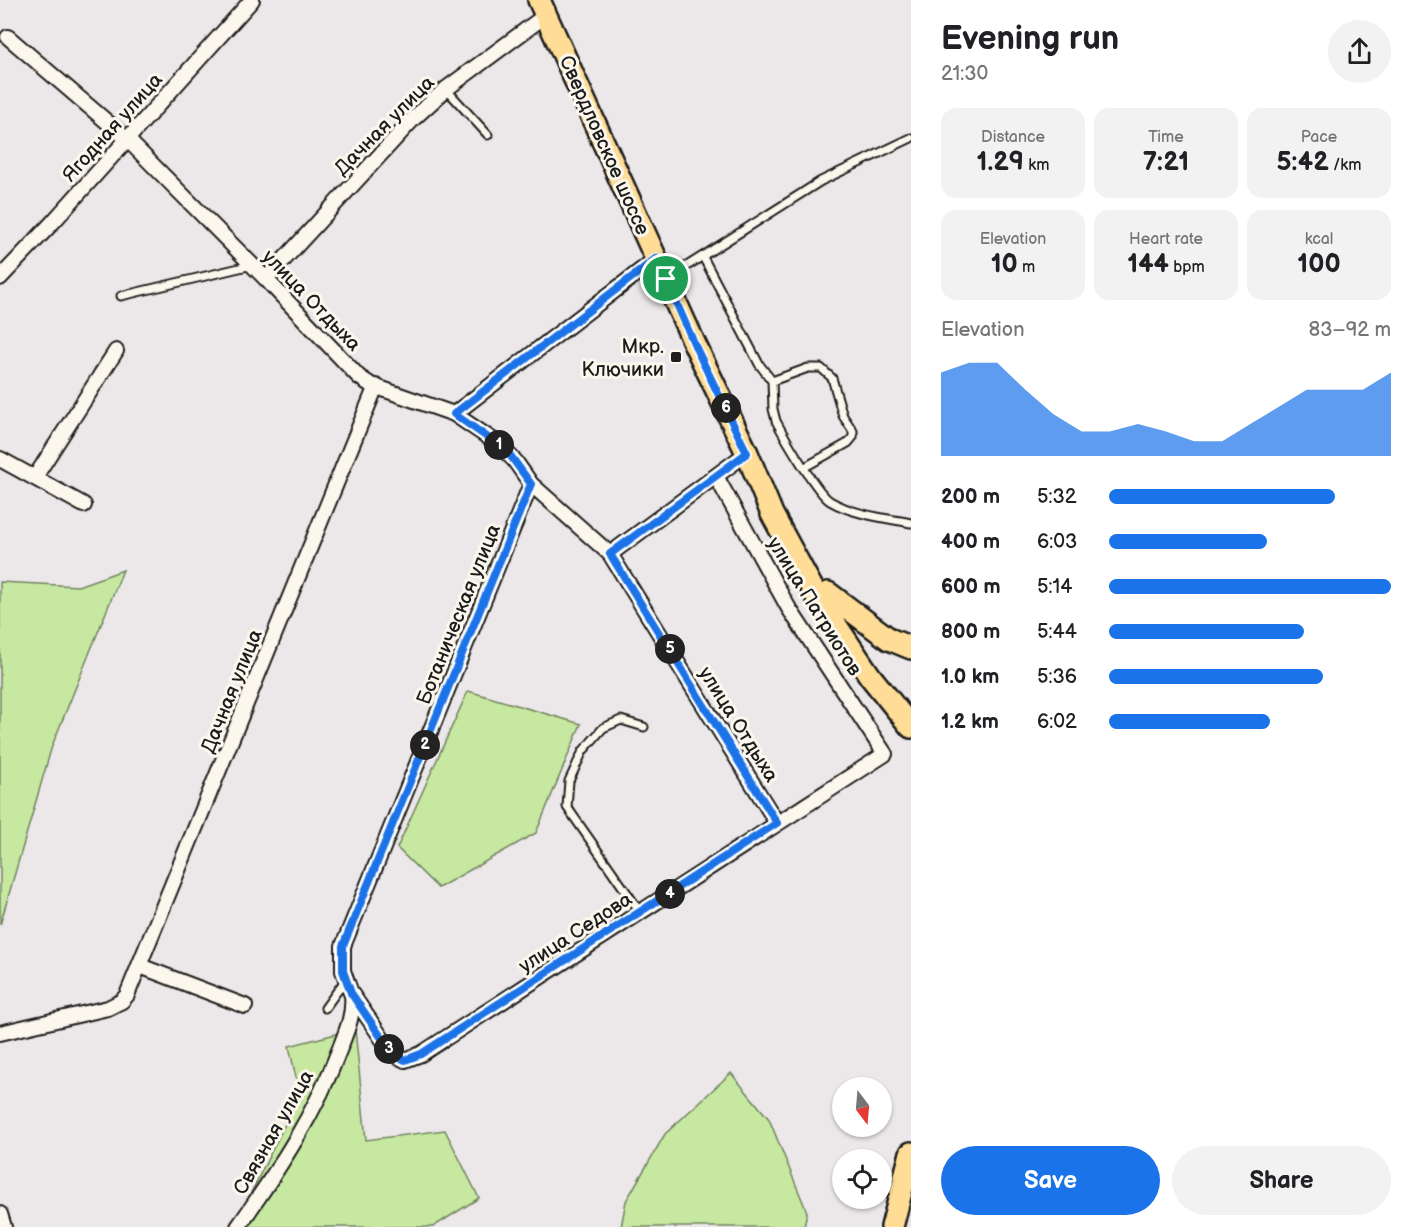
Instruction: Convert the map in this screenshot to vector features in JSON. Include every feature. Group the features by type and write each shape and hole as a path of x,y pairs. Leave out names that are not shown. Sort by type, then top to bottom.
{"main road":[{"name":"Свердловское шоссе","path":"542,7 747,453 772,514 818,597 870,675 903,710"},
{"name":"Свердловское шоссе","path":"747,453 828,593 903,710 911,727"},
{"path":"828,593 890,639 911,648"},
{"path":"903,710 911,738"},
{"path":"892,1227 911,1153"}],"street":[{"name":"Ягодная улица","path":"0,278 252,0"},
{"name":"Дачная улица","path":"266,279 414,118 542,7"},
{"name":"улица Отдыха","path":"8,37 127,139 266,279 359,377 376,386 454,414 507,451 531,484 610,554 777,823"},
{"path":"454,414 657,258"},
{"path":"35,477 116,351"},
{"name":"Дачная улица","path":"0,1033 115,1005 127,995 376,386"},
{"path":"610,554 747,453"},
{"path":"0,459 84,505"},
{"name":"улица Патриотов","path":"716,476 788,607 885,754"},
{"name":"Ботаническая улица","path":"351,993 343,971 343,946 531,484"},
{"name":"улица Седова","path":"351,993 392,1053 405,1060 421,1054 885,754"},
{"path":"140,966 245,1006"},
{"name":"Связная улица","path":"238,1227 267,1186 316,1104 353,1013 351,993"},
{"path":"0,1214 4,1227"}],"lane":[{"path":"446,89 488,135"},
{"path":"666,279 820,181 911,138"},
{"path":"703,257 759,364 772,381 776,421 818,489 829,501 850,510 911,523"},
{"path":"121,296 252,265"},
{"path":"772,381 808,368 821,368 832,378 843,416 853,431 848,443 805,467"},
{"path":"641,913 567,807 569,781 583,752 603,728 621,720 644,727"},
{"path":"325,1008 346,980"}],"green space":[{"path":"123,570 52,746 0,925 0,582 78,586"},
{"path":"468,691 581,724 536,833 438,888 397,848"},
{"path":"355,1029 366,1140 445,1130 479,1198 433,1227 234,1227 293,1108 298,1087 289,1046"},
{"path":"731,1073 769,1119 807,1212 804,1227 621,1227 626,1201 665,1134"}],"place":[{"name":"Мкр. Ключики","path":"676,357"}],"route":[{"path":"657,258 666,279 696,348 747,453 610,554 777,823 421,1054 405,1060 392,1053 351,993 343,971 343,946 531,484 507,451 454,414 657,258"}]}
